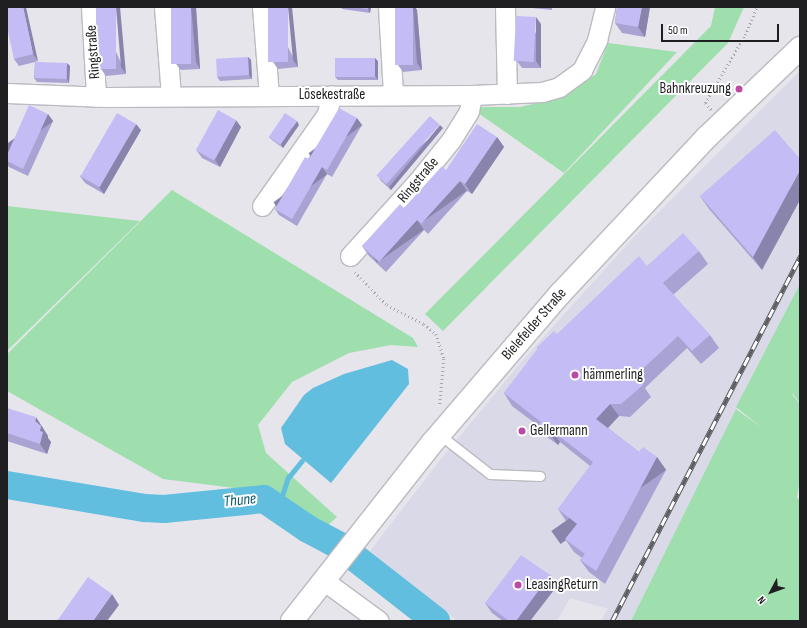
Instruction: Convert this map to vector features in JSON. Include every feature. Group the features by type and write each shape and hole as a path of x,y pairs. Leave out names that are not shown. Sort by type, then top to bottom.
{"main road":[{"name":"Bielefelder Straße","path":"292,621 355,539 440,435 550,306 707,137 800,48"}],"street":[{"name":"Ringstraße","path":"90,7 96,97"},
{"path":"164,7 171,96"},
{"path":"262,7 270,96"},
{"path":"388,7 394,95"},
{"path":"505,7 507,94"},
{"name":"Lösekestraße","path":"7,93 96,97 507,94 542,92 559,87 577,75 590,58 604,7"},
{"name":"Ringstraße","path":"350,256 418,181 451,140 469,111 472,94"},
{"path":"262,206 327,114 331,95"},
{"path":"329,572 379,621"}],"lane":[{"path":"440,435 490,474 540,476"}],"path":[{"path":"711,110 705,103 745,35 757,7"},
{"path":"350,256 352,268 387,305 424,324 436,334 444,360 440,435"}],"shaded area":[{"path":"800,71 800,284 631,621 601,621 608,609 570,598 557,621 457,621 370,551 440,460 522,361 633,238"}],"green space":[{"path":"715,7 744,7 728,43 443,331 425,314 711,26"},
{"path":"608,43 677,52 564,173 478,113 479,107 520,107 560,98 596,74"},
{"path":"172,190 413,338 418,347 391,345 349,353 292,382 258,425 266,453 337,517 327,526 266,492 163,479 7,391 7,354"},
{"path":"7,206 140,221 7,351"},
{"path":"800,284 800,403 792,394 800,404 800,479 797,497 800,501 800,621 631,621 736,409 762,428 736,407"}],"water":[{"path":"392,360 408,369 409,384 331,483 285,444 281,428 304,395 313,388 344,374"}],"building":[{"path":"7,7 23,7 33,54 14,59 7,27"},
{"path":"96,7 116,7 116,69 96,69"},
{"path":"171,7 191,7 191,64 171,64"},
{"path":"268,7 288,7 288,62 268,62"},
{"path":"351,7 368,7 368,9"},
{"path":"395,7 413,7 413,65 395,65"},
{"path":"617,7 642,7 638,27 615,23"},
{"path":"516,16 536,17 534,62 514,61"},
{"path":"248,57 249,75 217,77 216,59"},
{"path":"335,58 375,58 375,77 335,77"},
{"path":"35,62 67,63 66,79 34,78"},
{"path":"29,105 48,114 23,169 7,161 7,155"},
{"path":"339,108 357,118 327,170 322,167 292,219 275,209 305,157 309,159"},
{"path":"218,110 236,120 214,160 196,150"},
{"path":"117,113 136,124 100,187 81,176"},
{"path":"285,113 297,121 280,145 269,137"},
{"path":"430,116 440,125 386,184 376,175"},
{"path":"477,124 497,137 465,184 460,181 421,224 417,220 379,262 362,246 400,204 404,208 442,166 446,170"},
{"path":"775,130 800,159 800,170 753,257 700,196"},
{"path":"683,233 699,251 663,283 710,335 692,351 678,336 635,376 643,385 621,404 610,404 596,419 639,452 643,447 657,457 596,571 580,560 585,554 565,539 577,524 558,509 593,462 551,430 549,433 539,425 541,422 504,393 538,348 537,347 554,331 557,334 639,256 647,266"},
{"path":"7,408 36,417 35,421 41,426 40,431 43,432 40,444 7,433"},
{"path":"521,555 550,575 516,621 509,621 485,603"},
{"path":"88,577 112,594 93,621 57,621"}],"waterway":[{"path":"278,508 288,478 302,461"},
{"name":"Thune","path":"7,485 145,508 164,509 264,499 308,529 340,546 436,621"}],"railway":[{"path":"612,621 800,256"}],"place":[{"name":"Bahnkreuzung","path":"739,89"},
{"name":"hämmerling","path":"575,375"},
{"name":"Gellermann","path":"522,431"},
{"name":"LeasingReturn","path":"518,585"}]}
